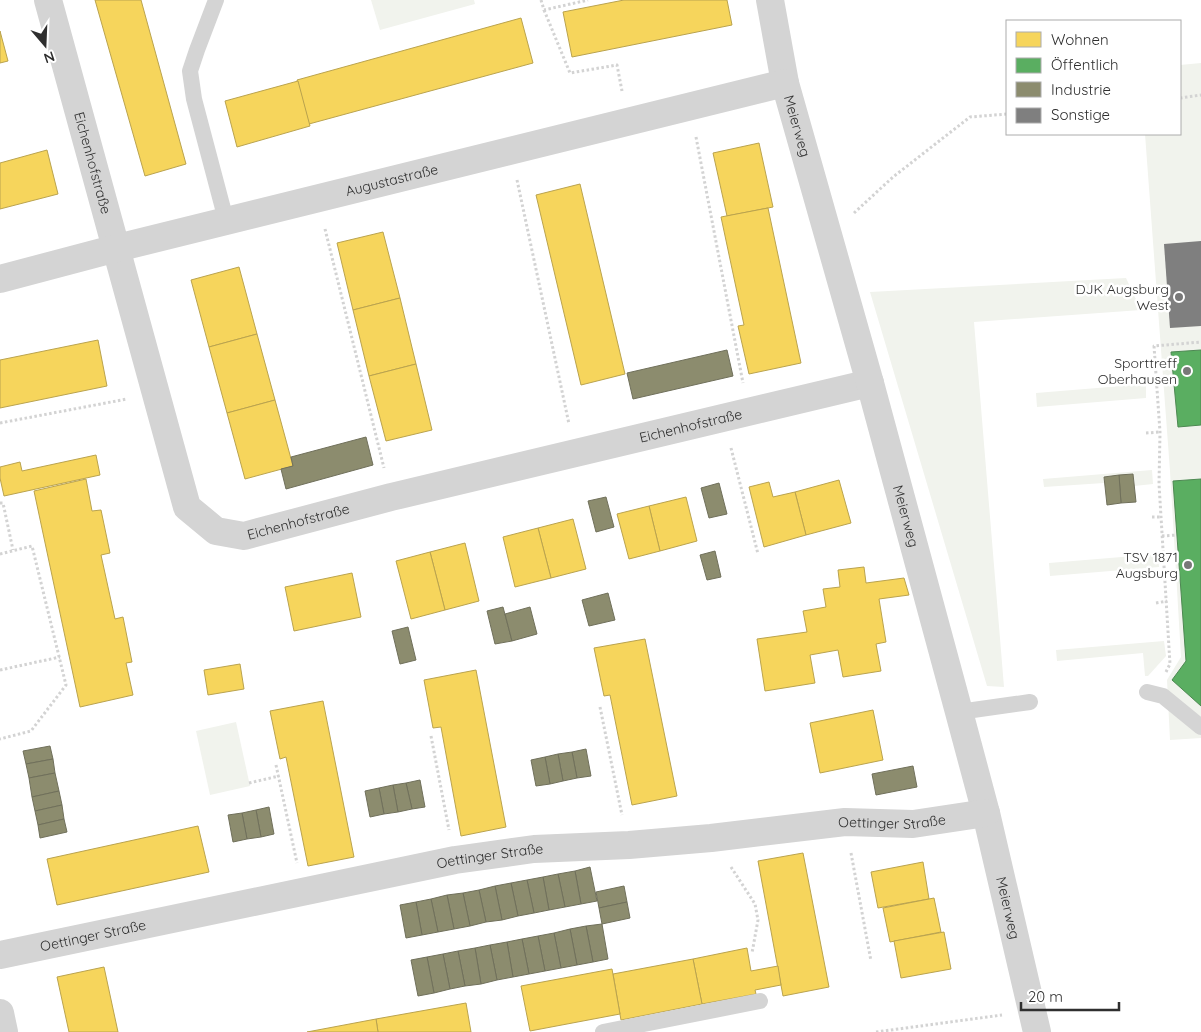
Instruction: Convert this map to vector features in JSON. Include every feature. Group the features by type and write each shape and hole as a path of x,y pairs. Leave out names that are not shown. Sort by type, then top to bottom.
{"street":[{"name":"Eichenhofstraße","path":"48,0 187,507 216,531 244,536 391,498 870,383"},
{"name":"Meierweg","path":"770,0 785,83 870,383 986,813 1035,1022"},
{"name":"Augustastraße","path":"0,279 226,220 785,83"},
{"name":"Oettinger Straße","path":"0,955 303,890 456,860 534,849 628,845 711,838 845,822 913,824 986,813"},
{"path":"0,1013 4,1032"}],"lane":[{"path":"216,0 190,71 194,99 226,220"},
{"path":"1151,692 1163,696 1201,727"},
{"path":"959,712 1030,702"},
{"path":"603,1032 760,1001"}],"path":[{"path":"541,0 570,73 617,64 628,121"},
{"path":"544,10 588,0"},
{"path":"1181,98 1201,95"},
{"path":"690,106 749,411"},
{"path":"828,238 893,177 970,117 1006,114"},
{"path":"510,150 575,454"},
{"path":"317,198 391,498"},
{"path":"1151,692 1170,664 1159,484 1160,432 1154,346 1201,342"},
{"path":"0,423 156,394"},
{"path":"723,418 758,554"},
{"path":"1146,433 1160,432"},
{"path":"0,503 3,502 13,551"},
{"path":"1152,517 1161,517"},
{"path":"1162,536 1177,535"},
{"path":"0,554 32,546 66,685 32,731 0,739"},
{"path":"1156,603 1166,601"},
{"path":"0,670 60,657"},
{"path":"600,707 628,845"},
{"path":"431,736 456,860"},
{"path":"276,765 303,890"},
{"path":"249,783 279,776"},
{"path":"845,822 871,961"},
{"path":"711,838 755,904 758,920 752,953"},
{"path":"876,1032 1035,1022"}],"shaded area":[{"path":"371,0 474,0 475,4 380,30"},
{"name":"DJK Augsburg West","path":"1201,63 1201,738 1170,740 1167,680 1181,657 1170,471 1145,135 1181,135 1181,65"},
{"path":"1126,278 1141,310 974,322 1004,687 987,686 870,292"},
{"path":"1146,384 1146,398 1037,407 1036,393"},
{"path":"1152,470 1153,484 1134,486 1133,474 1104,477 1104,483 1044,487 1043,479"},
{"path":"1158,554 1159,567 1050,576 1049,563"},
{"path":"1164,641 1166,656 1148,676 1145,676 1143,653 1057,661 1056,650"},
{"path":"236,722 250,786 210,795 196,731"}],"building: Wohnen":[{"path":"95,0 141,0 186,164 145,176"},
{"path":"624,0 727,0 732,25 572,57 563,12"},
{"path":"521,18 533,63 309,124 297,80"},
{"path":"0,31 8,61 0,63"},
{"path":"298,81 310,126 237,147 225,101"},
{"path":"759,143 773,207 727,216 713,153"},
{"path":"47,150 58,194 0,209 0,163"},
{"path":"580,184 625,374 581,385 536,195"},
{"path":"768,208 801,363 749,374 738,326 744,325 721,217"},
{"path":"383,232 400,298 353,310 337,243"},
{"path":"239,267 257,334 209,347 191,280"},
{"path":"400,298 416,364 369,376 353,310"},
{"path":"257,334 275,400 227,413 209,347"},
{"path":"98,340 107,386 0,408 0,360"},
{"path":"416,364 432,430 386,441 369,376"},
{"path":"275,400 293,466 245,479 227,413"},
{"path":"96,455 100,475 4,496 0,478 0,467 20,462 22,471"},
{"path":"86,479 92,511 101,510 110,553 101,555 115,619 123,617 132,662 126,663 133,695 80,707 34,491"},
{"path":"839,480 851,523 806,535 795,492"},
{"path":"769,482 773,497 795,492 806,535 764,547 749,487"},
{"path":"686,497 697,541 660,551 649,506"},
{"path":"649,506 660,551 629,559 617,514"},
{"path":"573,519 586,569 551,578 538,528"},
{"path":"538,528 551,578 515,587 503,537"},
{"path":"465,543 479,601 445,610 430,552"},
{"path":"430,552 445,610 411,619 396,561"},
{"path":"864,567 866,583 904,578 909,595 879,599 886,642 876,644 881,671 843,677 838,650 810,655 815,683 765,691 757,639 807,632 803,611 826,607 823,589 840,587 838,570"},
{"path":"352,573 361,617 294,631 285,587"},
{"path":"645,639 677,796 632,805 610,695 604,696 594,648"},
{"path":"240,664 244,689 208,695 204,670"},
{"path":"476,670 506,827 461,836 441,727 433,728 424,680"},
{"path":"323,701 354,857 308,866 286,757 280,759 270,711"},
{"path":"873,710 883,760 820,773 810,723"},
{"path":"198,826 209,872 57,905 47,859"},
{"path":"803,853 829,987 783,996 758,861"},
{"path":"923,862 929,899 878,908 871,872"},
{"path":"934,898 941,932 890,942 883,908"},
{"path":"944,932 951,969 901,978 894,941"},
{"path":"747,948 751,971 778,966 781,985 755,990 756,994 702,1004 693,959"},
{"path":"693,959 702,1004 621,1020 613,974"},
{"path":"104,967 118,1032 69,1032 57,977"},
{"path":"612,969 620,1014 530,1031 521,986"},
{"path":"466,1003 471,1032 378,1032 376,1019"},
{"path":"376,1019 378,1032 307,1032"}],"building: Öffentlich":[{"name":"Sporttreff Oberhausen","path":"1201,350 1201,425 1178,427 1171,352"},
{"name":"TSV 1871 Augsburg","path":"1201,479 1201,706 1172,680 1186,661 1173,481"}],"building: Industrie":[{"path":"727,350 733,376 633,399 627,373"},
{"path":"366,437 373,465 286,489 281,469 293,466 291,457"},
{"path":"1133,474 1136,502 1121,503 1119,475"},
{"path":"1119,475 1121,503 1107,505 1104,477"},
{"path":"719,483 727,514 709,518 701,488"},
{"path":"606,497 614,527 596,532 588,501"},
{"path":"715,551 721,577 707,580 700,555"},
{"path":"608,593 615,620 589,626 582,600"},
{"path":"503,607 512,641 495,644 487,611"},
{"path":"530,607 537,634 512,641 505,614"},
{"path":"408,627 416,660 400,664 392,631"},
{"path":"50,746 53,759 26,764 23,751"},
{"path":"586,749 591,776 577,778 572,752"},
{"path":"572,752 577,778 563,781 558,754"},
{"path":"558,754 563,781 550,784 545,757"},
{"path":"545,757 550,784 536,786 531,760"},
{"path":"53,759 55,773 29,778 26,764"},
{"path":"913,766 917,787 876,795 872,774"},
{"path":"55,773 59,791 32,797 29,778"},
{"path":"420,780 425,807 412,809 406,783"},
{"path":"406,783 412,809 398,812 393,785"},
{"path":"393,785 398,812 384,814 379,788"},
{"path":"379,788 384,814 370,817 365,791"},
{"path":"59,791 62,805 35,811 32,797"},
{"path":"62,805 64,819 38,825 35,811"},
{"path":"269,807 274,834 261,837 256,810"},
{"path":"256,810 261,837 247,839 242,813"},
{"path":"242,813 247,839 233,842 228,815"},
{"path":"64,819 67,832 40,838 38,825"},
{"path":"590,867 597,901 581,904 575,871"},
{"path":"575,871 581,904 565,907 558,874"},
{"path":"558,874 565,907 549,910 543,877"},
{"path":"543,877 549,910 534,913 527,880"},
{"path":"527,880 534,913 518,916 511,883"},
{"path":"511,883 518,916 502,920 495,886"},
{"path":"495,886 502,920 486,922 479,890"},
{"path":"624,886 627,902 599,908 596,892"},
{"path":"479,890 486,922 470,926 463,893"},
{"path":"463,893 470,926 454,929 447,895"},
{"path":"447,895 454,929 438,932 431,899"},
{"path":"431,899 438,932 422,935 416,902"},
{"path":"416,902 422,935 406,938 400,905"},
{"path":"627,902 630,918 602,924 599,908"},
{"path":"602,924 608,959 593,962 586,926"},
{"path":"586,926 593,962 577,965 570,929"},
{"path":"570,929 577,965 561,968 554,933"},
{"path":"554,933 561,968 545,971 538,936"},
{"path":"538,936 545,971 529,974 522,939"},
{"path":"522,939 529,974 513,977 507,942"},
{"path":"507,942 513,977 497,980 490,945"},
{"path":"490,945 497,980 481,984 475,948"},
{"path":"475,948 481,984 465,986 458,951"},
{"path":"458,951 465,986 450,989 443,954"},
{"path":"443,954 450,989 434,993 427,957"},
{"path":"427,957 434,993 418,996 411,960"}],"building: Sonstige":[{"path":"1201,241 1201,326 1170,328 1164,244"}],"place":[{"name":"DJK Augsburg West","path":"1179,297"},
{"name":"Sporttreff Oberhausen","path":"1187,371"},
{"name":"TSV 1871 Augsburg","path":"1188,565"}]}
